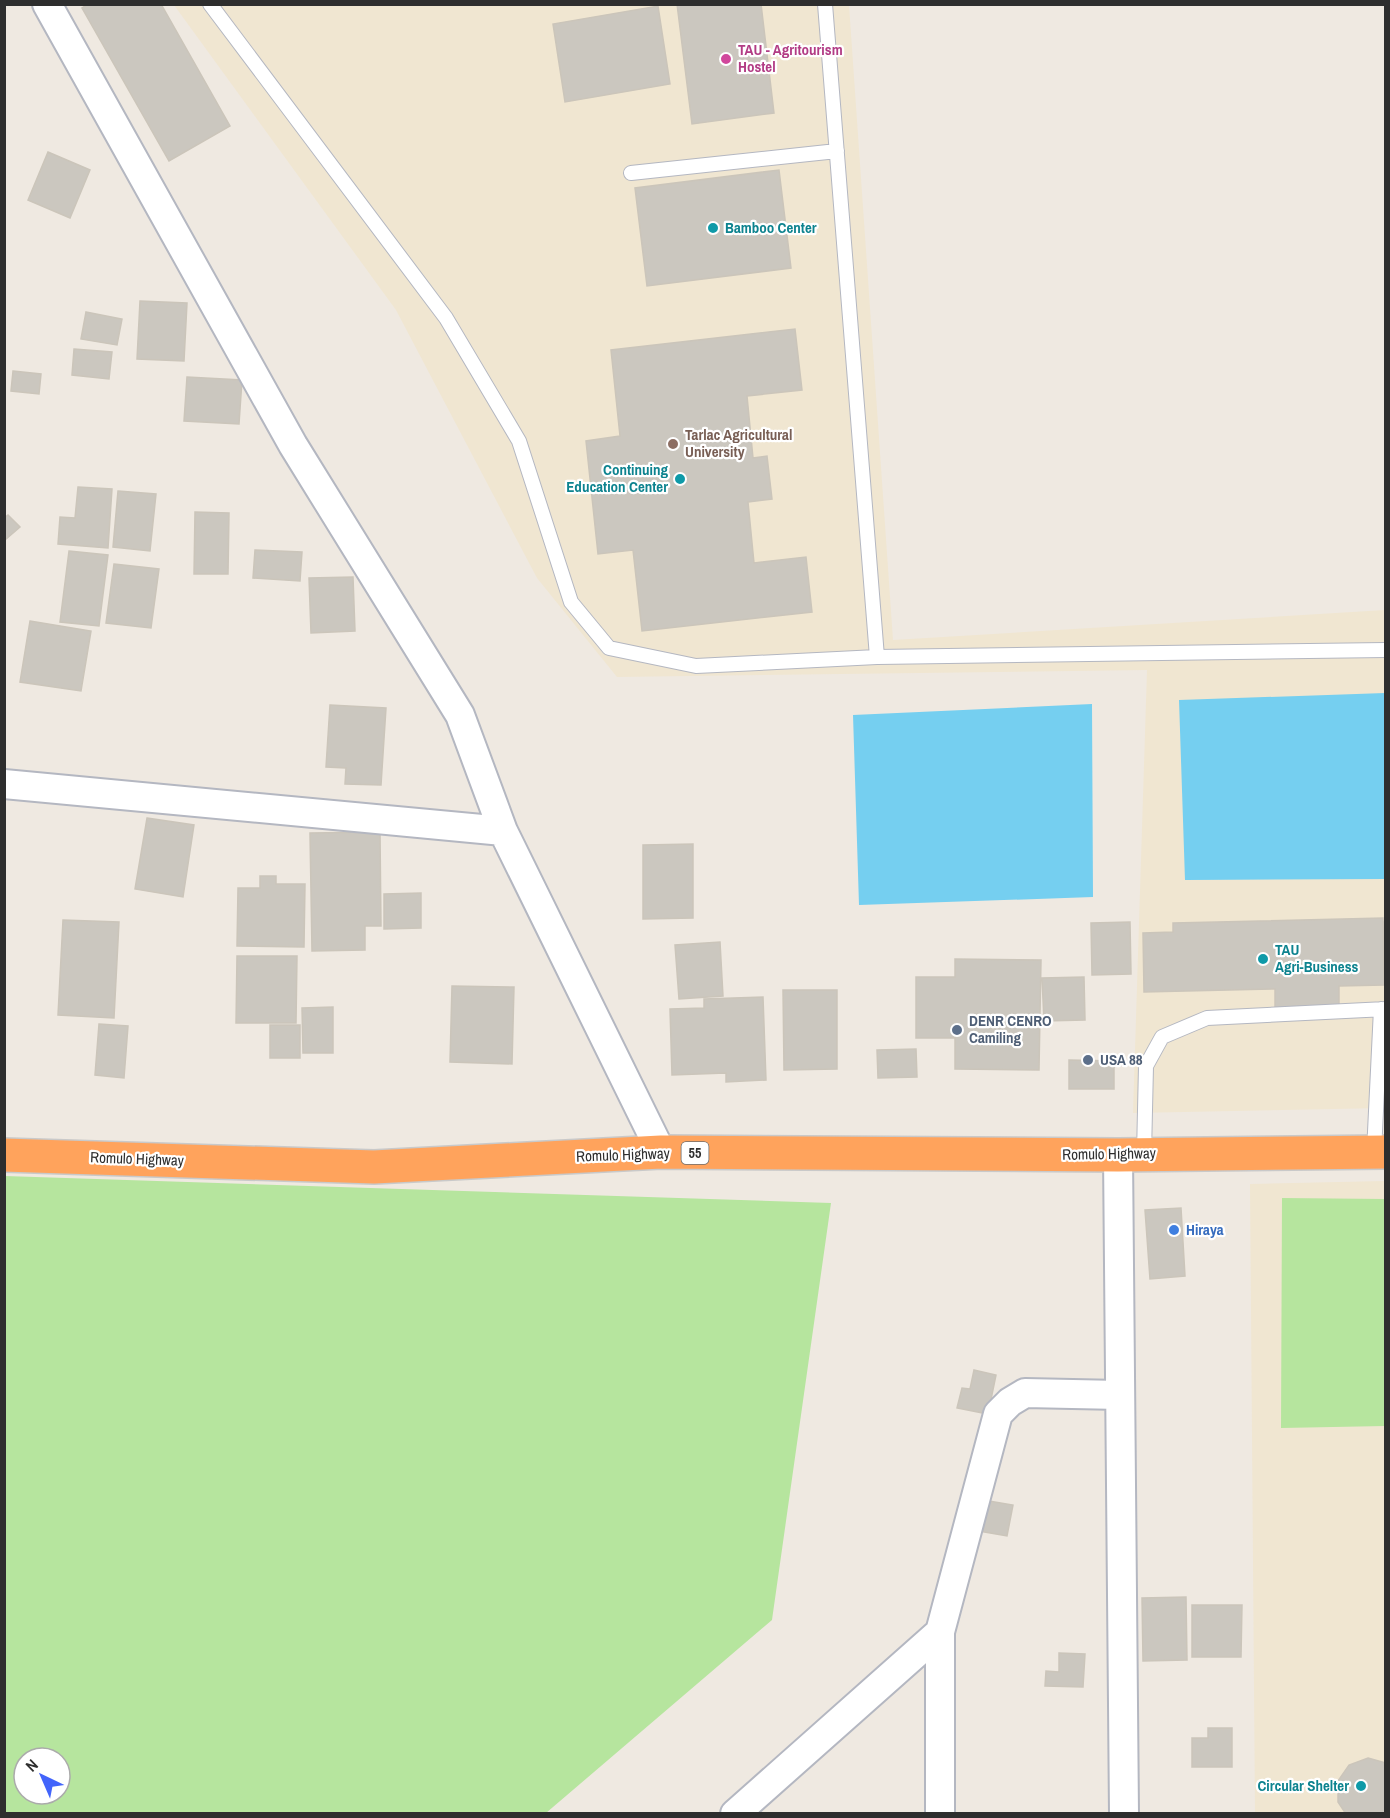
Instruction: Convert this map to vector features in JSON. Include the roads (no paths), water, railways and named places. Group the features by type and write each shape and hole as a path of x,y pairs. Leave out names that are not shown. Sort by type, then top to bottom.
{"highway":[{"name":"Romulo Highway","path":"4,1155 374,1167 662,1152 1131,1154 1380,1152"}],"street":[{"path":"47,4 293,445 460,715 503,831 662,1152"},
{"path":"4,784 503,831"},
{"path":"1124,1814 1120,1395 1131,1154"},
{"path":"940,1814 940,1632 998,1414 1010,1401 1025,1393 1120,1395"},
{"path":"735,1814 758,1803 940,1632"}],"lane":[{"path":"210,4 439,309 474,362 519,441 571,602 609,648 696,666 877,657 1386,650"},
{"path":"825,4 877,657"},
{"path":"631,173 837,152"},
{"path":"1131,1154 1146,1066 1162,1037 1207,1018 1383,1009 1380,1152"}],"water":[{"path":"1385,693 1385,879 1185,880 1179,700"},
{"path":"1092,704 1093,897 859,905 853,715"}],"place":[{"name":"TAU - Agritourism Hostel","path":"726,59"},
{"name":"Bamboo Center","path":"713,228"},
{"name":"Tarlac Agricultural University","path":"673,444"},
{"name":"Continuing Education Center","path":"680,479"},
{"name":"TAU Agri-Business","path":"1263,959"},
{"name":"DENR CENRO Camiling","path":"957,1030"},
{"name":"USA 88","path":"1088,1060"},
{"name":"Hiraya","path":"1174,1230"},
{"name":"Circular Shelter","path":"1361,1786"}]}
